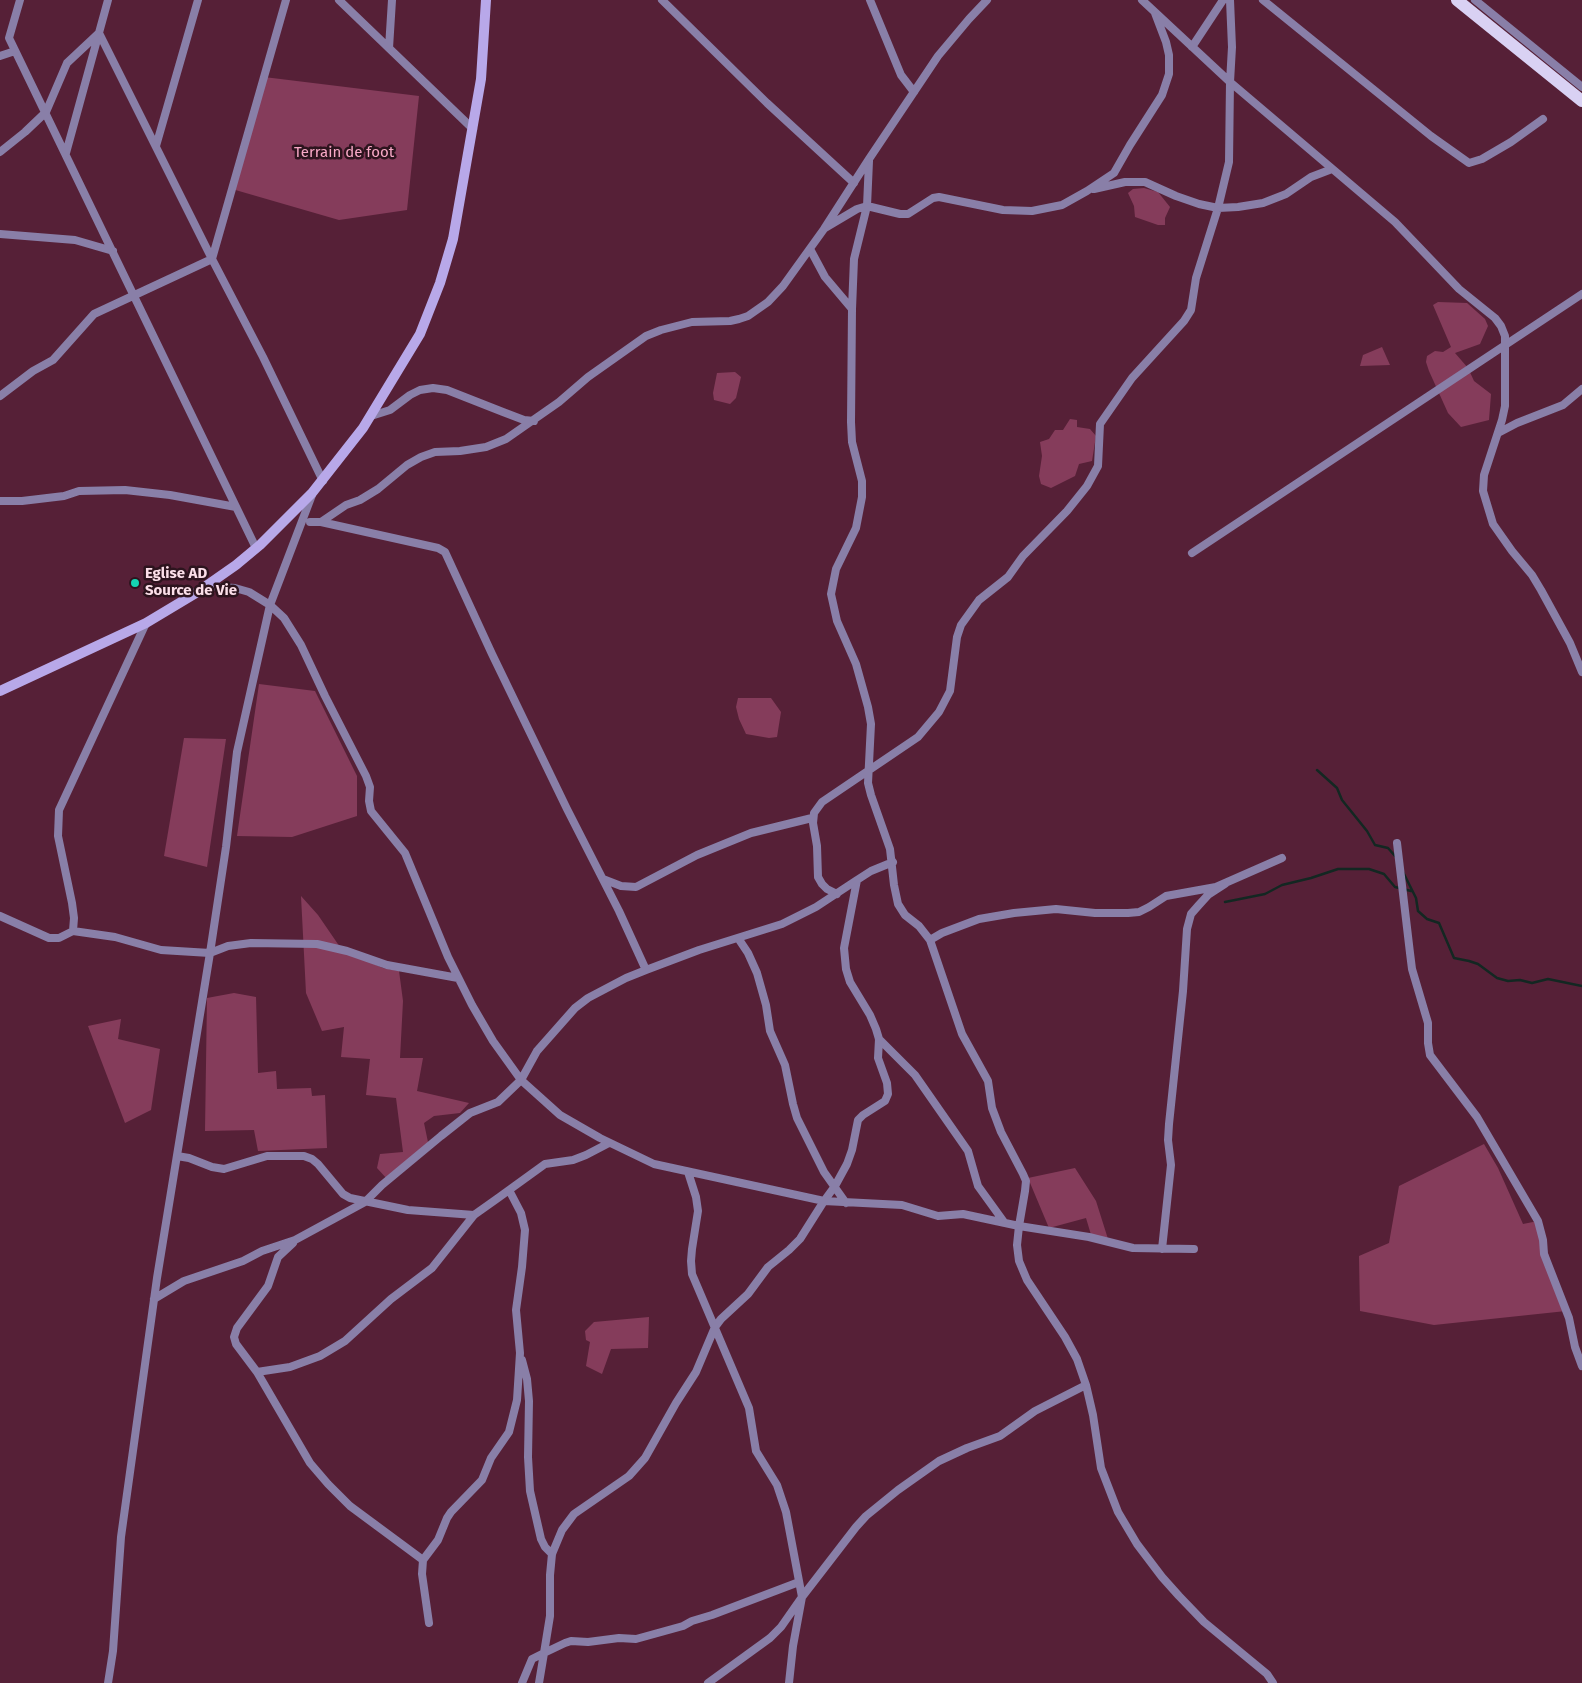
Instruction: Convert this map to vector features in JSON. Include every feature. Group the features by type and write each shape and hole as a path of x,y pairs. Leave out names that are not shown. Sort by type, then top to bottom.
{"main road":[{"path":"0,691 146,624 206,586 256,548 312,493 371,416 417,339 440,283 453,239 473,129 483,56 486,0"},
{"path":"1458,0 1576,84 1582,101"}],"street":[{"path":"20,0 9,38 256,548"},
{"path":"66,154 108,0"},
{"path":"156,146 198,0"},
{"path":"0,396 4,389 53,360 94,314 212,259 286,0"},
{"path":"339,0 473,129"},
{"path":"389,48 392,0"},
{"path":"662,0 766,103 854,183"},
{"path":"870,0 901,75 914,92"},
{"path":"320,522 346,505 378,489 407,465 422,457 435,452 466,450 496,444 515,434 571,393 588,377 646,336 692,322 730,321 748,316 768,302 783,286 824,230 938,56 987,0"},
{"path":"1142,0 1230,82 1395,222 1459,289 1495,318 1501,326 1504,336 1505,406 1484,475 1483,492 1493,524 1532,575 1570,643 1582,672"},
{"path":"824,230 857,209 867,206 900,214 908,214 933,198 939,197 1003,210 1032,211 1062,204 1087,191 1114,173 1162,95 1169,74 1169,55 1166,42 1154,11 1147,0"},
{"path":"1192,47 1223,0"},
{"path":"837,894 827,889 818,877 817,846 812,818 814,813 822,802 918,737 939,712 950,692 957,637 961,625 979,600 1008,576 1023,556 1067,511 1087,486 1098,466 1099,431 1104,418 1132,378 1184,321 1191,310 1196,278 1218,208 1230,156 1232,47 1230,0"},
{"path":"1263,0 1431,136 1469,163 1482,159 1511,142 1543,119"},
{"path":"1476,0 1576,84"},
{"path":"0,152 46,112 67,62 99,33"},
{"path":"99,33 263,357 322,481"},
{"path":"0,56 15,50"},
{"path":"869,159 867,206 854,259 852,309 852,442 862,481 862,498 859,520 836,569 831,594 837,622 856,664 868,707 871,730 868,772 871,795 888,839 898,904 905,915 919,926 930,940 962,1034 988,1081 992,1108 1000,1132 1026,1181 1019,1226 1019,1261 1027,1280 1065,1336 1076,1359 1086,1385 1093,1415 1101,1468 1118,1512 1162,1577 1197,1616 1255,1663 1267,1674 1273,1683"},
{"path":"1087,191 1125,182 1144,182 1200,204 1218,208 1238,207 1263,203 1286,194 1311,177 1332,169"},
{"path":"0,234 75,240 113,251"},
{"path":"810,249 825,277 852,309"},
{"path":"1192,553 1582,294"},
{"path":"371,416 390,410 420,390 433,388 447,390 524,420 534,421"},
{"path":"1498,433 1517,423 1563,405 1582,389"},
{"path":"0,501 22,501 64,496 79,491 124,490 170,495 236,507"},
{"path":"108,1683 113,1651 121,1537 154,1299 226,847 237,752 270,605 312,493"},
{"path":"310,522 320,522 432,546 444,552 646,970"},
{"path":"206,586 235,588 249,592 270,605 284,618 301,645 369,782 369,805 371,811 405,854 458,978 493,1042 521,1080 560,1115 609,1143 654,1164 824,1201 902,1205 938,1216 963,1214 1019,1226 1089,1237 1147,1250 1162,1248 1194,1249"},
{"path":"73,931 72,903 58,836 59,810 146,624"},
{"path":"603,880 621,886 636,887 706,851 751,833 812,818"},
{"path":"1397,843 1412,969 1428,1023 1430,1055 1476,1117 1538,1220 1544,1254 1569,1318 1575,1347 1582,1366"},
{"path":"1162,1248 1171,1165 1168,1140 1169,1124 1182,1006 1187,929 1192,914 1208,895 1225,884 1282,858"},
{"path":"154,1299 184,1281 244,1261 262,1251 296,1240 365,1202 382,1185 470,1113 498,1102 521,1080 537,1051 575,1008 588,998 646,970 699,950 782,924 816,907 871,871 892,862"},
{"path":"540,1683 550,1616 552,1554 562,1530 574,1514 629,1476 645,1458 696,1372 715,1327 727,1312 748,1294 768,1267 800,1239 835,1186 850,1157 858,1120 885,1101 888,1094 887,1083 878,1058 878,1039 870,1016 850,982 844,959 844,948 857,880"},
{"path":"930,940 942,933 990,916 1056,909 1095,913 1139,912 1166,896 1225,884"},
{"path":"0,916 49,938 58,938 73,931 115,937 160,950 210,952 228,946 252,943 317,944 346,951 386,965 458,978"},
{"path":"738,938 748,953 757,973 766,1005 770,1031 785,1065 795,1112 824,1172 846,1202"},
{"path":"878,1039 915,1075 968,1151 978,1186 1004,1222"},
{"path":"257,1372 290,1368 320,1356 345,1341 391,1299 432,1268 474,1216 508,1190 545,1164 555,1161 579,1159 609,1143"},
{"path":"177,1156 224,1169 267,1156 304,1156 318,1164 343,1194 350,1198 408,1210 474,1216"},
{"path":"688,1172 696,1197 698,1211 692,1249 692,1274 749,1408 756,1451 777,1485 784,1502 802,1597 793,1646 789,1683"},
{"path":"429,1623 422,1574 423,1560 438,1540 451,1512 482,1480 491,1458 509,1432 517,1400 520,1353 516,1310 525,1230 521,1213 508,1190"},
{"path":"296,1240 278,1257 268,1286 235,1333 236,1344 257,1372 310,1463 328,1484 350,1506 423,1560"},
{"path":"520,1353 526,1375 529,1401 528,1457 530,1491 541,1540 552,1554"},
{"path":"708,1683 770,1638 861,1521 884,1501 930,1466 949,1456 1000,1436 1035,1411 1086,1385"},
{"path":"522,1683 532,1659 571,1641 588,1642 619,1638 636,1639 677,1628 799,1582"}],"green space":[{"name":"Terrain de foot","path":"264,77 419,96 407,210 339,220 232,189"},
{"path":"1144,188 1158,192 1170,207 1165,218 1165,225 1158,225 1135,217 1134,206 1128,193 1133,189"},
{"path":"1438,302 1467,303 1485,319 1488,326 1480,344 1455,353 1468,368 1474,381 1491,394 1489,420 1461,427 1448,413 1429,371 1426,362 1427,356 1435,351 1443,352 1451,347 1433,305"},
{"path":"1382,347 1390,365 1360,366 1363,355"},
{"path":"735,372 741,377 736,398 730,404 714,400 713,393 717,373"},
{"path":"1070,419 1077,420 1077,427 1090,429 1096,436 1092,461 1079,464 1075,476 1051,488 1041,484 1039,476 1042,456 1040,442 1049,439 1055,430 1063,430"},
{"path":"259,684 315,691 357,776 357,816 292,837 237,836"},
{"path":"738,698 771,698 781,712 777,737 769,738 746,734 736,707"},
{"path":"184,738 226,739 207,867 164,856"},
{"path":"301,896 318,915 342,950 383,968 399,971 403,1001 400,1058 423,1058 417,1091 469,1103 460,1113 434,1116 424,1123 429,1147 388,1180 377,1168 380,1154 403,1152 396,1098 366,1095 370,1059 341,1057 344,1027 322,1031 306,993"},
{"path":"234,993 256,997 258,1073 276,1071 277,1089 311,1088 312,1096 325,1095 327,1148 258,1151 254,1130 205,1131 207,998"},
{"path":"121,1019 118,1039 160,1049 151,1110 125,1123 88,1026"},
{"path":"1484,1144 1498,1168 1523,1224 1538,1221 1566,1311 1434,1325 1360,1311 1359,1256 1389,1243 1399,1186"},
{"path":"1075,1168 1096,1201 1108,1239 1092,1238 1086,1218 1049,1228 1028,1178"},
{"path":"649,1317 648,1348 611,1349 602,1374 586,1366 590,1342 586,1340 585,1331 594,1322"}],"waterway":[{"path":"1317,770 1337,788 1342,800 1367,831 1375,845 1388,848 1395,856"},
{"path":"1225,902 1265,894 1282,885 1338,869 1369,869 1384,874 1395,887 1411,891"},
{"path":"1403,872 1416,898 1418,911 1427,919 1439,923 1454,958 1478,964 1497,978 1508,981 1520,980 1532,983 1548,979 1582,986"}],"place":[{"name":"Eglise AD Source de Vie","path":"135,583"}]}
